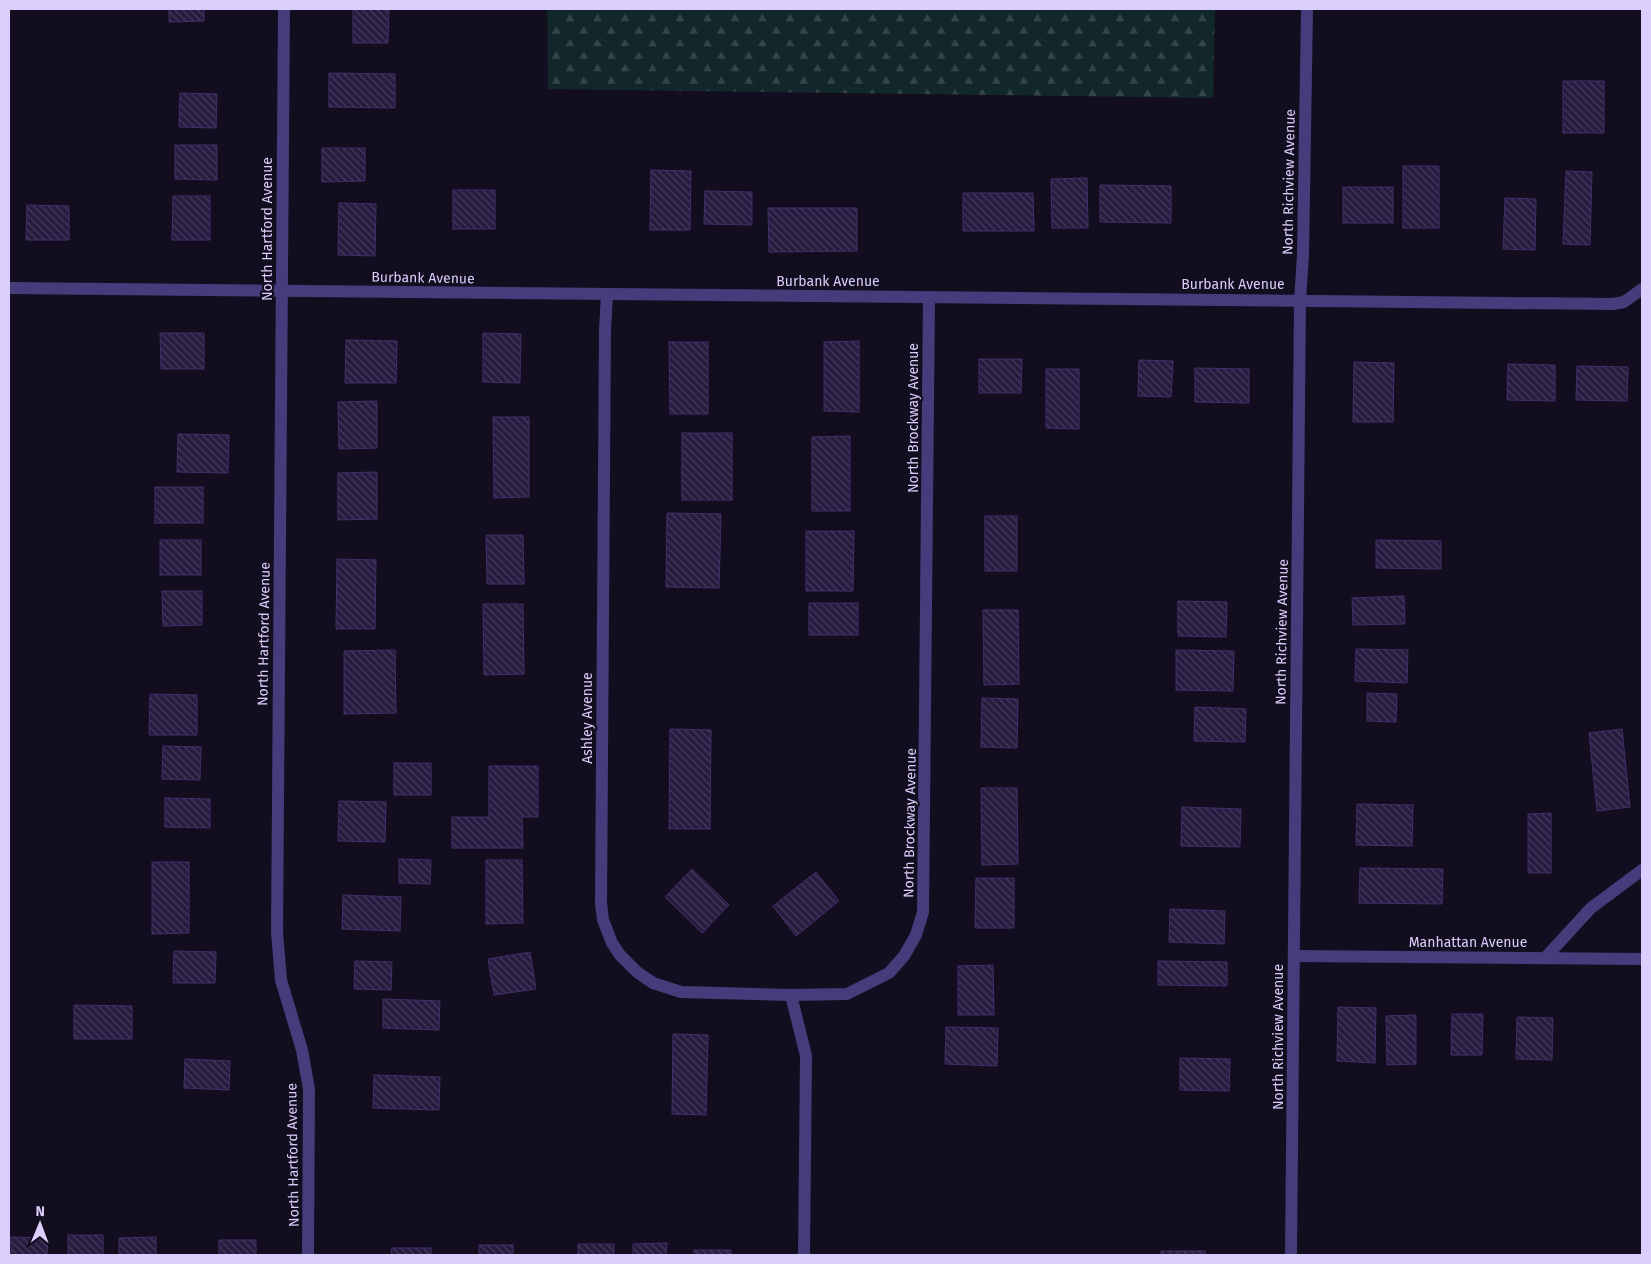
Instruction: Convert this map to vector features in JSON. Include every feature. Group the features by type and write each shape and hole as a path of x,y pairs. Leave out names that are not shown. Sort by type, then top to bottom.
{"street":[{"name":"North Hartford Avenue","path":"284,9 277,932 282,980 302,1050 309,1089 308,1255"},
{"name":"North Richview Avenue","path":"1291,1255 1300,300 1303,255 1307,9"},
{"name":"Burbank Avenue","path":"9,288 1613,304 1624,302 1642,288"},
{"name":"Ashley Avenue","path":"607,294 605,340 601,903 603,920 612,943 620,955 637,972 653,983 680,992 791,995"},
{"name":"North Brockway Avenue","path":"791,995 847,994 889,972 904,956 916,935 923,912 929,297"},
{"path":"1545,958 1591,908 1642,870"},
{"name":"Manhattan Avenue","path":"1294,956 1642,959"},
{"path":"791,995 806,1056 804,1255"}],"green space":[{"path":"547,9 1215,9 1213,98 548,89"}],"building":[{"path":"169,9 204,9 204,21 169,22"},
{"path":"353,9 389,9 388,43 353,43"},
{"path":"329,73 395,74 395,108 329,107"},
{"path":"1563,81 1604,81 1604,133 1563,133"},
{"path":"180,93 217,94 216,128 179,127"},
{"path":"175,145 217,145 217,180 175,179"},
{"path":"322,148 365,148 365,181 322,182"},
{"path":"1403,166 1439,166 1439,228 1403,228"},
{"path":"651,170 691,171 690,230 650,230"},
{"path":"1566,171 1592,172 1590,245 1563,244"},
{"path":"1087,178 1088,228 1052,228 1051,179"},
{"path":"1100,185 1171,186 1171,223 1100,222"},
{"path":"1343,187 1393,187 1393,223 1343,223"},
{"path":"453,190 495,190 495,229 453,229"},
{"path":"705,191 752,192 752,225 704,224"},
{"path":"963,193 1033,193 1034,231 963,231"},
{"path":"173,196 210,196 210,240 172,240"},
{"path":"1505,198 1536,199 1535,250 1503,249"},
{"path":"339,203 376,204 375,256 338,255"},
{"path":"27,205 69,206 69,240 26,240"},
{"path":"768,208 857,208 857,251 769,252"},
{"path":"160,333 204,333 204,369 161,369"},
{"path":"483,333 521,334 520,383 483,382"},
{"path":"346,340 397,341 396,383 345,383"},
{"path":"859,341 859,412 824,411 824,342"},
{"path":"669,342 708,342 708,414 670,414"},
{"path":"979,359 1022,359 1021,393 979,393"},
{"path":"1139,360 1173,361 1171,397 1138,396"},
{"path":"1354,362 1394,363 1393,422 1353,422"},
{"path":"1508,364 1555,365 1555,401 1507,400"},
{"path":"1577,366 1628,367 1627,401 1576,400"},
{"path":"1195,368 1249,369 1249,403 1195,402"},
{"path":"1046,369 1079,369 1079,429 1046,428"},
{"path":"377,401 377,448 339,449 338,402"},
{"path":"493,417 529,417 529,497 494,498"},
{"path":"682,433 732,433 732,500 682,500"},
{"path":"178,434 229,435 228,473 177,472"},
{"path":"850,436 850,511 812,511 812,437"},
{"path":"377,472 377,519 338,520 338,473"},
{"path":"155,487 203,487 203,523 155,523"},
{"path":"667,513 721,514 719,588 666,587"},
{"path":"985,516 1017,516 1017,571 985,571"},
{"path":"806,531 854,531 853,591 806,591"},
{"path":"486,535 523,535 524,584 487,584"},
{"path":"160,540 201,540 201,575 160,575"},
{"path":"1376,540 1441,541 1441,569 1376,568"},
{"path":"337,559 376,560 375,629 336,629"},
{"path":"162,591 202,591 202,625 163,626"},
{"path":"1404,596 1405,624 1353,625 1352,598"},
{"path":"1178,601 1227,602 1226,637 1178,636"},
{"path":"809,603 858,603 858,635 809,635"},
{"path":"483,604 523,604 524,674 484,675"},
{"path":"983,610 1018,610 1019,684 984,685"},
{"path":"1356,649 1408,650 1407,683 1355,681"},
{"path":"395,650 396,713 344,714 344,651"},
{"path":"1176,650 1234,651 1233,691 1176,690"},
{"path":"1367,693 1397,694 1396,722 1367,721"},
{"path":"150,694 197,695 197,735 149,735"},
{"path":"982,698 1018,699 1017,748 981,747"},
{"path":"1195,707 1246,709 1245,742 1194,741"},
{"path":"670,729 711,730 710,829 669,829"},
{"path":"1622,729 1630,807 1597,811 1589,733"},
{"path":"163,746 201,747 200,780 162,779"},
{"path":"394,763 431,763 431,795 394,795"},
{"path":"489,766 538,766 538,817 522,817 523,848 452,848 452,817 489,817"},
{"path":"981,788 1017,788 1018,864 982,865"},
{"path":"165,798 210,799 210,828 165,827"},
{"path":"339,801 386,802 385,842 338,841"},
{"path":"1357,804 1413,805 1412,846 1356,845"},
{"path":"1182,807 1241,809 1240,847 1181,846"},
{"path":"1551,813 1551,873 1528,873 1528,814"},
{"path":"399,859 431,860 430,884 399,883"},
{"path":"486,860 522,860 523,923 486,924"},
{"path":"152,862 189,862 189,933 152,934"},
{"path":"1360,868 1443,869 1442,904 1359,903"},
{"path":"692,869 729,905 702,933 665,897"},
{"path":"816,872 839,901 796,936 773,906"},
{"path":"976,878 1014,878 1014,928 975,928"},
{"path":"343,895 401,897 400,931 342,929"},
{"path":"1170,909 1225,911 1224,944 1169,942"},
{"path":"174,951 216,952 215,983 173,983"},
{"path":"530,952 536,989 494,995 488,959"},
{"path":"355,961 392,962 391,990 354,989"},
{"path":"1158,961 1227,962 1227,986 1158,985"},
{"path":"993,965 994,1015 958,1015 958,966"},
{"path":"383,999 440,1001 439,1030 383,1028"},
{"path":"74,1005 132,1006 132,1039 74,1039"},
{"path":"1338,1007 1376,1008 1375,1063 1337,1061"},
{"path":"1452,1014 1483,1014 1482,1055 1451,1055"},
{"path":"1416,1015 1416,1064 1387,1065 1386,1016"},
{"path":"1517,1017 1553,1018 1552,1060 1516,1059"},
{"path":"946,1027 998,1028 997,1066 945,1064"},
{"path":"673,1034 708,1035 706,1115 672,1114"},
{"path":"1180,1058 1230,1059 1229,1091 1180,1090"},
{"path":"185,1059 230,1061 229,1090 184,1088"},
{"path":"374,1075 440,1077 439,1110 373,1108"},
{"path":"68,1235 103,1235 103,1255 68,1255"},
{"path":"11,1237 48,1238 47,1255 11,1255"},
{"path":"156,1237 156,1255 119,1255 119,1238"},
{"path":"219,1240 256,1240 256,1255 219,1255"},
{"path":"667,1243 666,1255 633,1255 633,1244"},
{"path":"578,1244 614,1244 614,1255 578,1255"},
{"path":"479,1245 513,1245 513,1255 479,1255"},
{"path":"392,1248 431,1248 431,1255 391,1255"},
{"path":"694,1250 731,1250 731,1255 694,1255"},
{"path":"1161,1251 1205,1251 1205,1255 1161,1255"}]}
